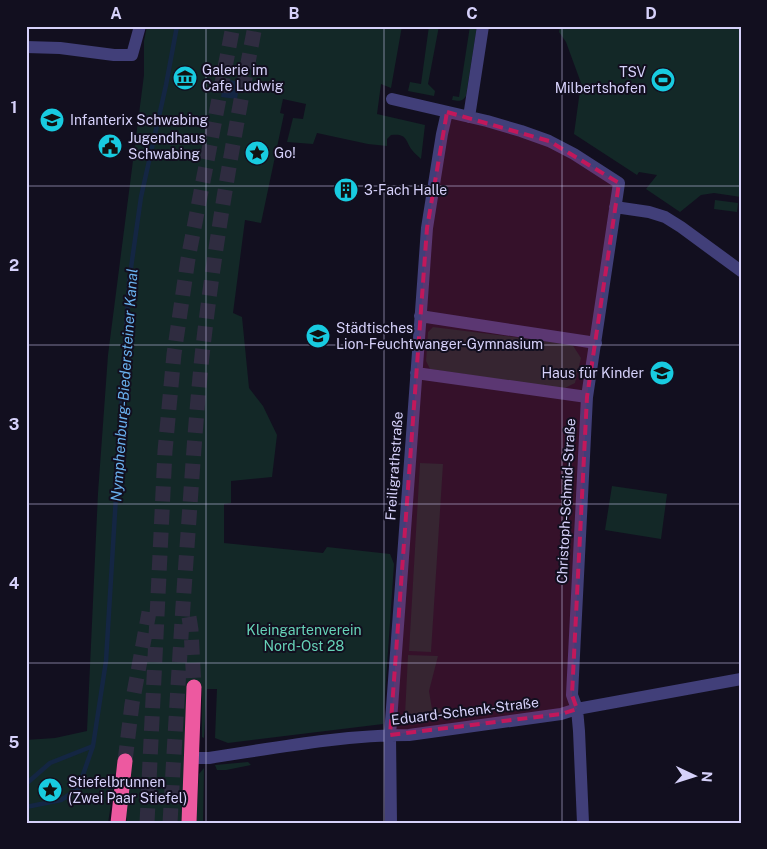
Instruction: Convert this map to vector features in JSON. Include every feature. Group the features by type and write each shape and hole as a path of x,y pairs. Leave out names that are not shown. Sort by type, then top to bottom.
{"highway":[{"path":"189,823 194,687"},
{"path":"118,823 125,760"}],"street":[{"path":"26,47 60,48 114,55 132,55 140,26"},
{"path":"392,99 469,117 483,26"},
{"name":"Freiligrathstraße","path":"390,823 390,735 427,228 447,112"},
{"name":"Christoph-Schmid-Straße","path":"469,117 521,131 549,141 574,154 619,183 587,397 572,695 577,709 584,823"},
{"path":"615,207 649,212 666,217 741,271"},
{"path":"420,316 596,343"},
{"path":"416,373 587,397"},
{"name":"Eduard-Schenk-Straße","path":"191,758 209,758 324,741 409,735 561,714 577,709 741,679"}],"highlighted area":[{"path":"447,112 549,141 619,183 587,397 572,695 577,709 561,714 390,735 427,228"}],"green space":[{"name":"Kleingartenverein Nord-Ost 28","path":"147,26 402,26 391,88 381,84 377,114 425,125 421,159 413,151 405,138 400,135 391,135 387,139 387,146 368,144 317,133 313,144 287,142 293,118 303,119 306,104 283,99 280,113 284,114 261,223 245,220 233,313 242,317 249,388 263,406 277,435 272,477 231,481 231,503 224,504 224,543 323,553 327,547 390,554 394,564 383,724 228,743 215,738 217,689 207,689 204,738 202,737 202,688 189,687 182,823 127,823 118,760 108,823 26,823 26,740 55,738 87,731 98,493 108,355 144,75 144,41"},
{"path":"429,26 439,26 428,84 435,91 434,96 408,91 410,82 421,84"},
{"path":"470,26 477,26 466,96 460,101 452,100 453,96 459,97"},
{"name":"TSV Milbertshofen","path":"560,26 741,26 741,197 714,193 701,195 680,212 646,189 657,175 639,172 637,175 574,134 581,83 566,42 559,32"},
{"path":"715,200 738,203 737,212 714,209"},
{"path":"433,327 572,344 581,358 575,383 563,389 430,369 426,361 428,332"},
{"path":"420,463 443,464 431,652 409,651"},
{"path":"612,486 667,494 661,539 605,530"},
{"path":"408,655 438,656 429,691 432,709 440,708 441,717 417,720 405,715"},
{"path":"248,762 251,765 226,770 217,770 215,765"},
{"path":"204,768 203,823 196,823 199,774"}],"water":[{"path":"224,79 240,82 237,99 221,97"}],"waterway":[{"name":"Nymphenburg-Biedersteiner Kanal","path":"26,807 61,800 78,789 93,746 106,661 129,282 141,197 177,26"},
{"name":"Nymphenburg-Biedersteiner Kanal","path":"26,784 50,763 93,746"}],"tunnel":[{"path":"147,823 165,451 174,354 188,259 233,26"},
{"path":"170,823 186,561 202,356 212,273 225,191 255,26"},
{"path":"125,761 132,704 149,612"},
{"path":"189,617 194,687"}],"place":[{"name":"Galerie im Cafe Ludwig","path":"185,78"},
{"name":"TSV Milbertshofen","path":"663,80"},
{"name":"Infanterix Schwabing","path":"52,120"},
{"name":"Jugendhaus Schwabing","path":"110,146"},
{"name":"Go!","path":"257,153"},
{"name":"3-Fach Halle","path":"346,190"},
{"name":"Städtisches Lion-Feuchtwanger-Gymnasium","path":"318,336"},
{"name":"Haus für Kinder","path":"662,373"},
{"name":"Stiefelbrunnen (Zwei Paar Stiefel)","path":"50,790"}]}
